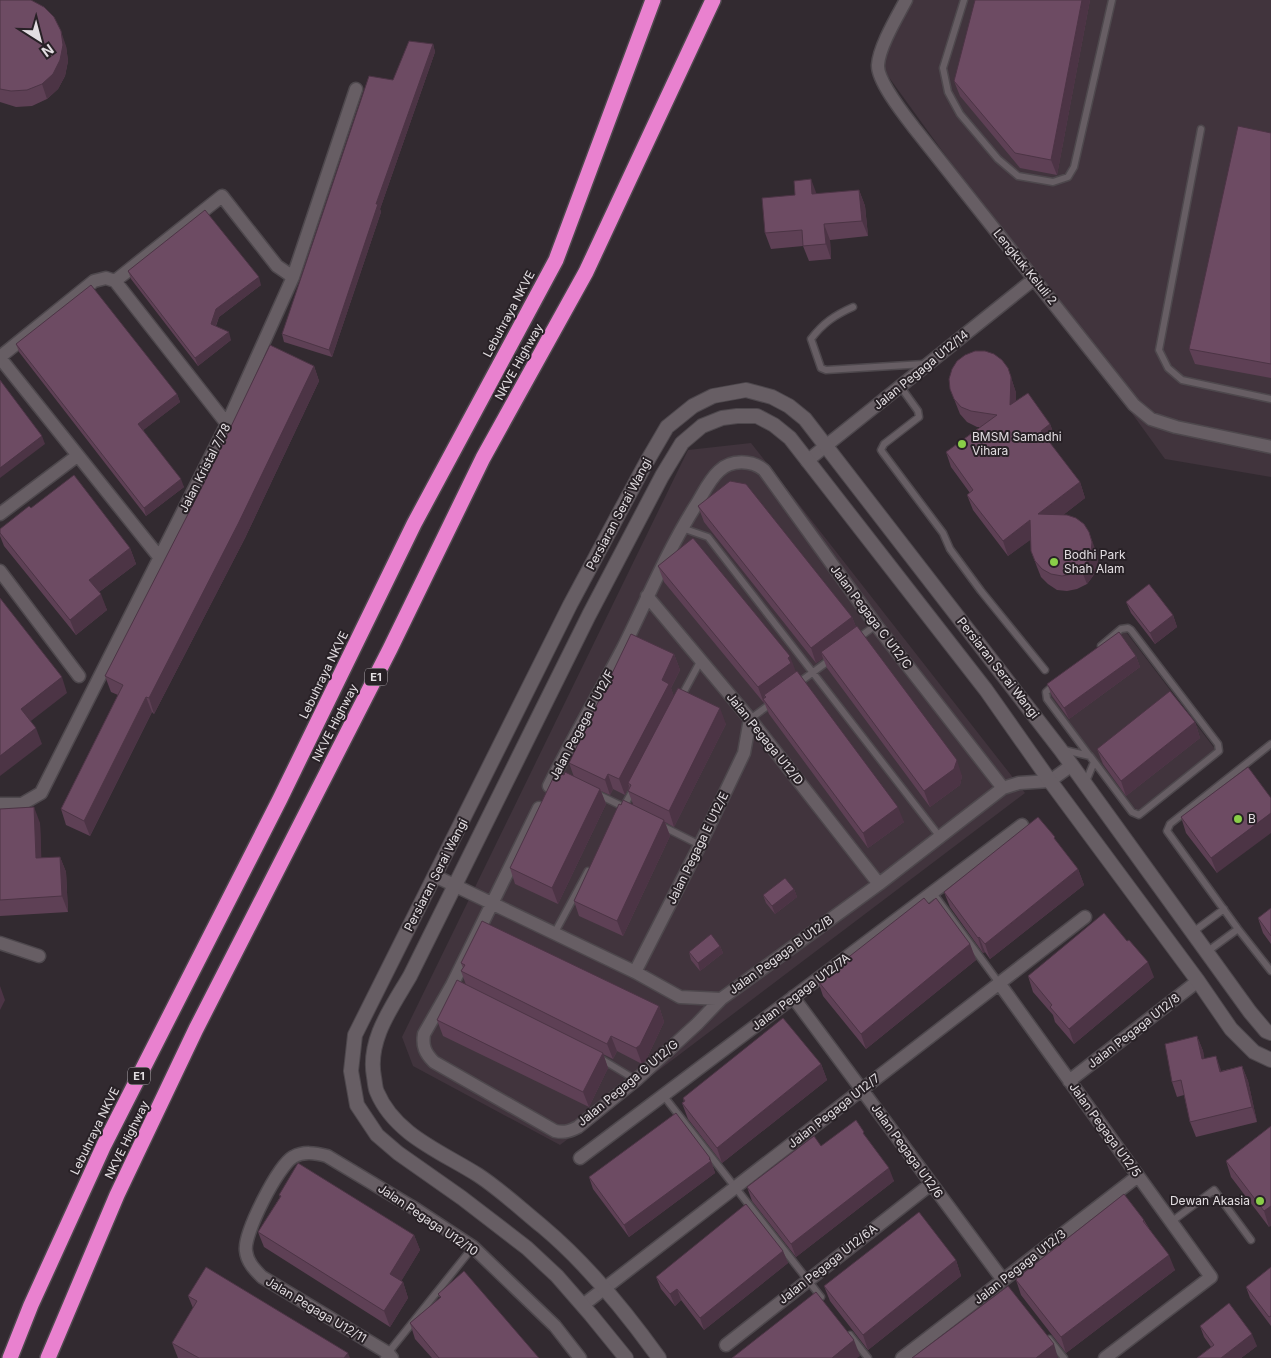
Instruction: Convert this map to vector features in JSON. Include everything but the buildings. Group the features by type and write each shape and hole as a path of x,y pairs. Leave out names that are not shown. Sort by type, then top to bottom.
{"highway":[{"name":"Lebuhraya NKVE","path":"10,1358 31,1305 104,1145 280,799 414,524 556,260 653,0"},
{"name":"NKVE Highway","path":"48,1358 117,1195 196,1029 390,650 483,458 586,272 713,0"}],"street":[{"name":"Lengkuk Keluli 2","path":"906,0 887,38 879,61 880,73 889,92 915,129 1134,405 1152,419 1176,427 1271,447"},
{"name":"Jalan Kristal 7/78","path":"0,804 22,804 41,793 227,424 293,277 356,89"},
{"path":"115,281 222,196 277,266 293,277"},
{"path":"160,558 0,358 94,281 106,278 115,281 227,424"},
{"name":"Jalan Pegaga U12/14","path":"807,461 1034,279"},
{"name":"Persiaran Serai Wangi","path":"626,1358 557,1276 527,1248 462,1198 398,1153 377,1135 357,1104 351,1071 355,1035 570,605 667,427 693,406 713,396 746,390 772,397 789,406 805,419 1060,749 1208,951 1250,1012 1266,1031 1271,1033"},
{"name":"Persiaran Serai Wangi","path":"658,1358 604,1288 545,1229 479,1176 411,1135 395,1120 377,1092 372,1066 375,1043 387,1015 410,976 589,614 662,476 682,443 702,426 722,418 757,416 774,424 790,438 986,690 1231,1029 1254,1052 1271,1060"},
{"path":"0,514 77,456"},
{"name":"Jalan Pegaga C U12/C","path":"731,463 745,462 756,464 764,470 876,625 1003,788"},
{"name":"Jalan Pegaga F U12/F","path":"424,1050 424,1034 456,987 493,903 559,777 682,528 710,482 720,470 731,463"},
{"path":"0,571 79,676"},
{"name":"Jalan Pegaga U12/D","path":"647,596 750,719 879,884"},
{"name":"Jalan Pegaga E U12/E","path":"635,972 700,845 744,753 750,719"},
{"path":"1050,781 1072,765"},
{"name":"Jalan Pegaga B U12/B","path":"435,876 635,972 680,997 721,999 879,884 1003,788 1019,783 1050,781"},
{"name":"Jalan Pegaga U12/7A","path":"580,1158 1022,825"},
{"name":"Jalan Pegaga U12/7","path":"583,1305 1085,917"},
{"path":"0,942 39,956"},
{"name":"Jalan Pegaga U12/8","path":"1070,1081 1198,981"},
{"name":"Jalan Pegaga U12/5","path":"999,983 1211,1277 1105,1358"},
{"name":"Jalan Pegaga U12/6","path":"793,997 1006,1284"},
{"name":"Jalan Pegaga G U12/G","path":"424,1050 434,1062 555,1131 569,1131 578,1127 636,1080 697,1024 721,999"},
{"name":"Jalan Pegaga U12/10","path":"264,1199 284,1165 293,1158 304,1153 316,1153 327,1156 409,1205 473,1247 555,1326 580,1358"},
{"name":"Jalan Pegaga U12/3","path":"902,1358 1006,1284 1138,1176"},
{"name":"Jalan Pegaga U12/6A","path":"726,1345 931,1184"},
{"name":"Jalan Pegaga U12/11","path":"264,1199 245,1242 246,1253 255,1270 388,1356"}],"lane":[{"path":"964,0 943,68 948,92 960,114 985,144 998,159 1018,176 1054,182 1068,177 1074,167 1112,0"},
{"path":"1201,129 1159,350 1168,368 1182,380 1271,399"},
{"path":"853,307 840,313 820,327 811,339 821,368 826,370 928,364"},
{"path":"900,386 918,411 919,417 884,444 883,453 943,533 950,548 981,591 1045,670"},
{"path":"682,528 708,537 940,837"},
{"path":"852,642 876,625"},
{"path":"1063,678 1046,692 1047,699 1132,812 1139,815 1142,813 1219,751 1218,744 1128,628 1121,629 1092,653"},
{"path":"790,689 837,654"},
{"path":"678,703 701,660"},
{"path":"1168,696 1176,690"},
{"path":"750,719 782,695"},
{"path":"1271,744 1170,824 1168,828 1168,833 1271,971"},
{"path":"1060,749 1090,756 1094,762 1087,779 1087,787"},
{"path":"1090,756 1098,750"},
{"path":"619,815 638,781"},
{"path":"589,791 632,811"},
{"path":"649,819 700,845"},
{"path":"554,934 591,866"},
{"path":"933,893 999,983"},
{"path":"1193,932 1224,909"},
{"path":"1208,951 1238,929"},
{"path":"588,1052 605,1060 636,1080"},
{"path":"663,1095 826,1304"},
{"path":"1171,1222 1214,1190 1251,1240"},
{"path":"388,1356 473,1247"},
{"path":"844,1327 868,1358"},
{"path":"1046,1335 1064,1358"}],"shaded area":[{"path":"912,0 1271,0 1271,477 1165,459 880,65"},
{"path":"751,443 1025,793 560,1145 413,1066 402,1037 688,450"},
{"path":"1123,632 1126,632 1215,749 1137,811 1049,696 1050,693"}],"place":[{"name":"BMSM Samadhi Vihara","path":"962,444"},
{"name":"Bodhi Park Shah Alam","path":"1054,562"},
{"name":"B","path":"1238,819"},
{"name":"Dewan Akasia","path":"1260,1201"}]}
